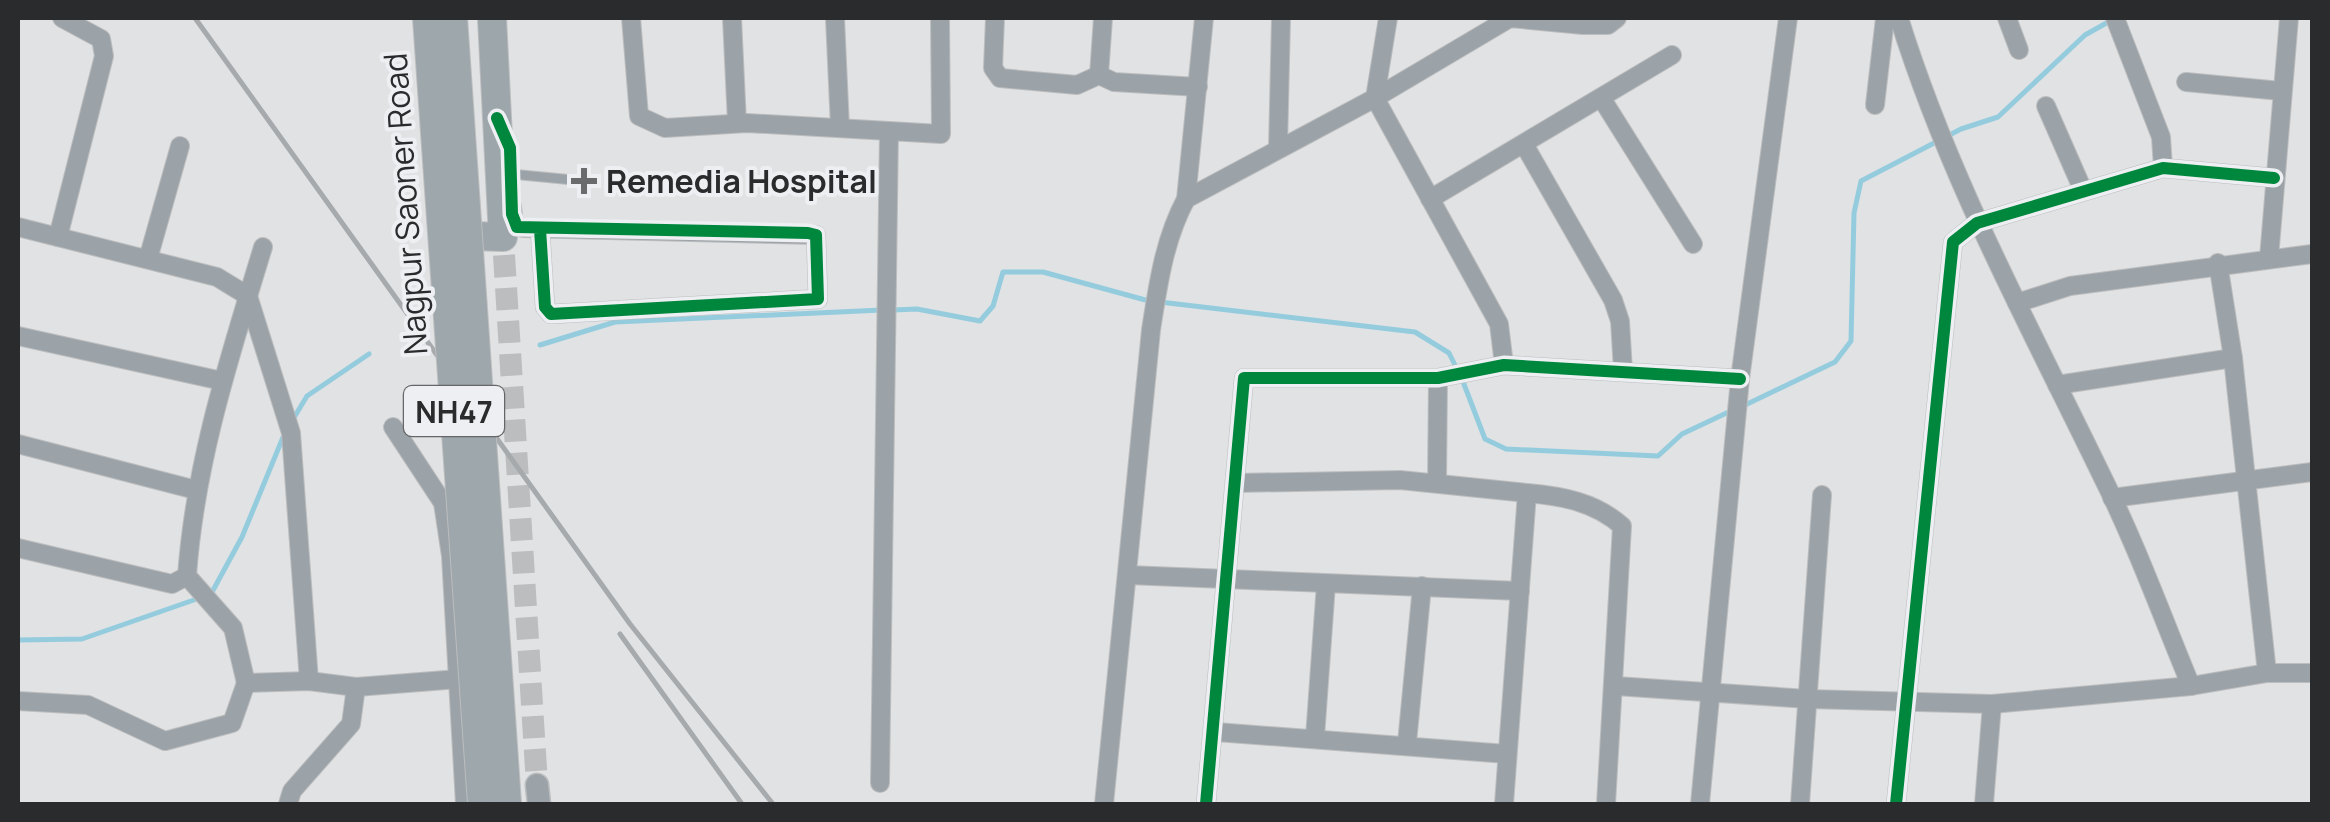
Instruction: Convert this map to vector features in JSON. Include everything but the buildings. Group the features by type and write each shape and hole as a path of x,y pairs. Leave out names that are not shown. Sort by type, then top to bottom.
{"highway":[{"name":"Nagpur Saoner Road","path":"428,18 483,804"},
{"name":"Nagpur Saoner Road","path":"452,18 506,804"}],"main road":[{"path":"413,18 429,227 435,235 503,246 492,18"}],"street":[{"path":"58,237 104,56 101,39 62,18"},
{"path":"631,18 639,116 665,128 738,124 941,134 940,18"},
{"path":"732,18 738,124"},
{"path":"835,18 840,128"},
{"path":"995,18 993,68 1000,78 1077,85 1099,76 1114,82 1198,87"},
{"path":"1099,76 1103,18"},
{"path":"1104,804 1151,330 1160,271 1186,198 1204,18"},
{"path":"1278,148 1281,18"},
{"path":"1388,18 1375,98 1499,324 1504,365"},
{"path":"1500,18 1583,26 1608,24 1617,18"},
{"path":"1186,198 1375,98 1510,18"},
{"path":"1700,804 1740,379 1788,18"},
{"path":"1875,105 1884,18"},
{"path":"1899,18 1927,108 1977,223 2112,498 2191,686"},
{"path":"2007,18 2019,50"},
{"path":"2115,18 2161,136 2163,168"},
{"path":"2269,258 2289,18"},
{"path":"1430,200 1672,55"},
{"path":"2186,82 2281,91"},
{"path":"1602,99 1692,244"},
{"path":"2046,106 2082,188"},
{"path":"497,118 510,148 514,224 540,229 816,235 818,299 583,316 551,314 545,306 540,229"},
{"path":"880,783 889,131"},
{"path":"148,260 180,146"},
{"path":"1525,146 1613,300 1620,321 1624,371"},
{"path":"1896,804 1954,242 1977,223 2082,188 2163,168 2274,178"},
{"path":"18,227 217,277 248,296 289,424 309,680"},
{"path":"18,702 88,705 165,741 232,723 246,683 232,628 188,576 196,490 222,381 262,247"},
{"path":"2017,303 2070,286 2312,254"},
{"path":"2218,264 2248,480 2267,673"},
{"path":"18,336 222,381"},
{"path":"2057,385 2233,358"},
{"path":"1206,804 1216,732 1244,378 1438,378 1504,365 1740,379"},
{"path":"1437,483 1438,378"},
{"path":"393,427 443,503 465,804"},
{"path":"18,444 196,490"},
{"path":"2112,498 2312,472"},
{"path":"1236,483 1437,483 1566,496 1609,514 1622,526 1616,686 1606,804"},
{"path":"1504,804 1528,493"},
{"path":"1800,804 1822,495"},
{"path":"18,548 172,584 188,576"},
{"path":"1128,576 1520,591"},
{"path":"1315,737 1326,584"},
{"path":"1407,744 1422,586"},
{"path":"1616,686 1808,700 1992,704 2191,686 2267,673 2312,672"},
{"path":"246,683 309,680 356,687 458,679"},
{"path":"288,804 292,792 351,724 356,687"},
{"path":"1984,804 1992,704"},
{"path":"1216,732 1507,754"}],"lane":[{"path":"512,174 584,180"}],"waterway":[{"path":"1743,406 1835,362 1851,341 1854,213 1861,181 1961,129 1998,117 2085,35 2110,21"},
{"path":"893,310 917,309 980,321 993,306 1003,272 1043,272 1149,301"},
{"path":"1160,302 1415,332 1449,353 1457,369"},
{"path":"540,345 615,322 882,310"},
{"path":"292,421 307,396 369,354"},
{"path":"1462,379 1485,439 1506,449 1658,456 1682,434 1733,410"},
{"path":"18,640 82,639 211,594 242,537 286,430"}],"tunnel":[{"path":"504,255 537,785"}],"railway":[{"path":"195,18 630,624 773,804"},
{"path":"620,634 742,804"}],"cycle path":[{"path":"497,118 510,148 512,214 517,227 808,233 816,235 818,299 551,314 545,307 540,229"},
{"path":"1896,804 1953,242 1977,223 2163,168 2274,178"},
{"path":"1206,804 1244,378 1438,378 1504,365 1740,379"}],"place":[{"name":"Remedia Hospital","path":"584,181"}]}
